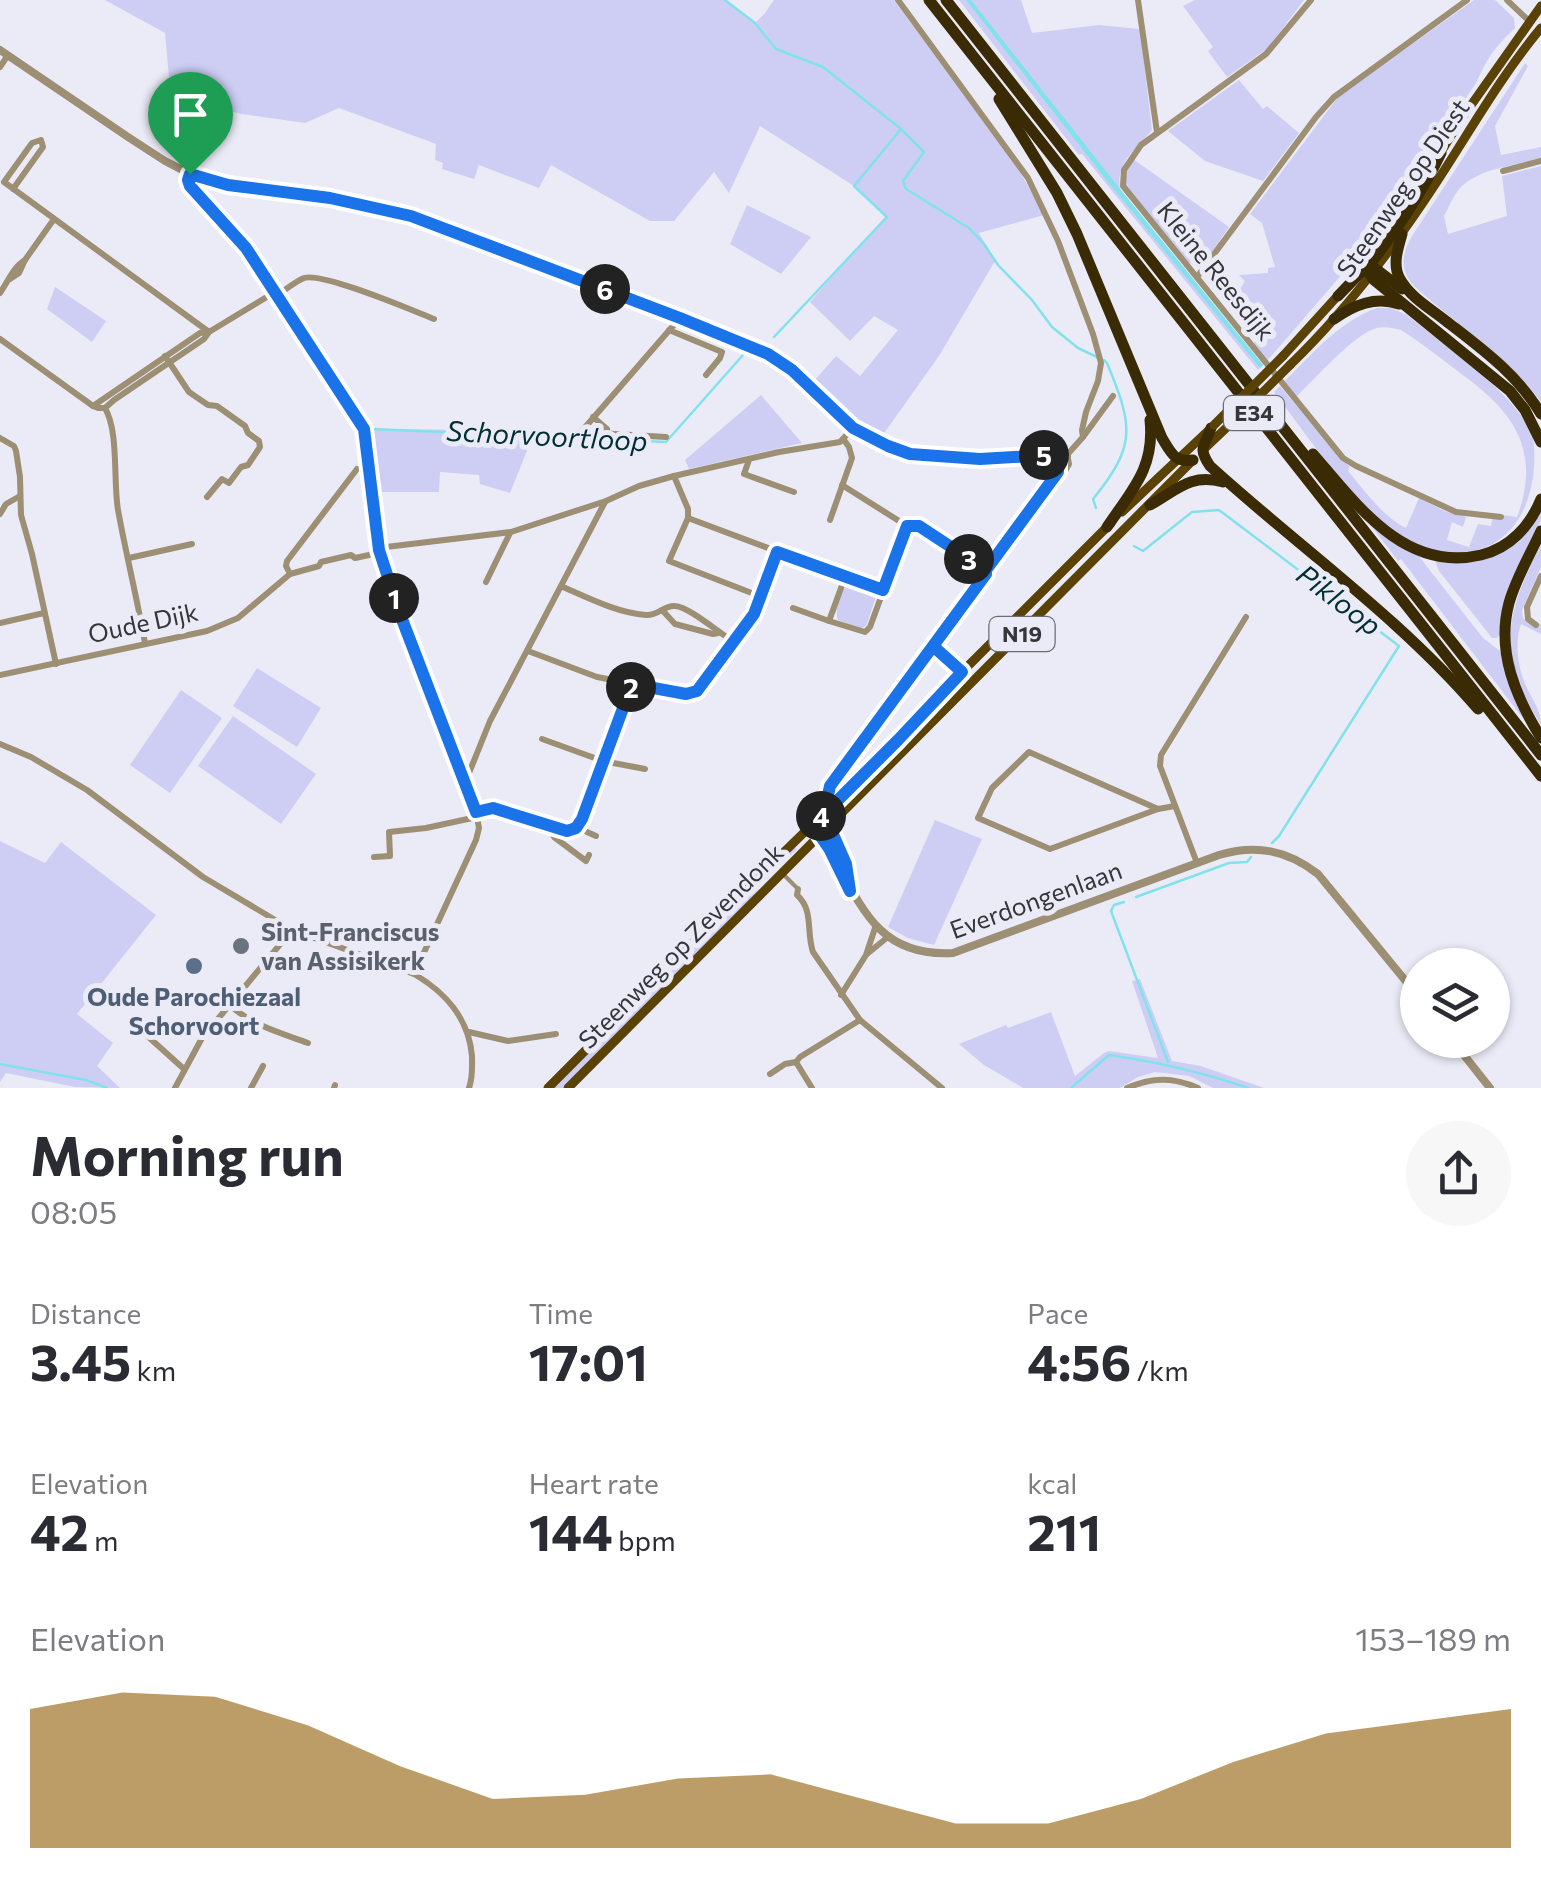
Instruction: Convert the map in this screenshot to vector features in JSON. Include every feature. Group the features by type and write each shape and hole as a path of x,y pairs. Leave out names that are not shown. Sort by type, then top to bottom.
{"highway":[{"name":"E34","path":"929,0 1541,776"},
{"name":"E34","path":"946,0 1541,755"},
{"path":"996,85 1002,105 1057,193 1077,234 1162,438 1178,460 1198,456"},
{"path":"1371,271 1412,208 1441,153"},
{"path":"1402,234 1397,270 1411,302 1510,391 1541,442"},
{"path":"1338,296 1364,269 1371,271 1502,366 1519,382 1541,414"},
{"path":"1334,319 1371,302 1411,302"},
{"path":"1107,527 1145,468 1151,442 1148,406"},
{"path":"1277,421 1302,442 1364,512 1402,544 1419,552 1438,557 1470,557 1496,550 1526,527 1541,499"},
{"path":"1198,456 1215,428"},
{"path":"1198,456 1401,629 1444,670 1494,728 1513,741"},
{"path":"1150,505 1196,480 1210,478 1230,484"},
{"path":"1541,531 1513,592 1505,633 1506,659 1516,693 1541,738"}],"main road":[{"name":"Steenweg op Diest","path":"1287,361 1394,224 1541,6"},
{"name":"Steenweg op Diest","path":"1287,361 1334,319 1402,234 1490,97 1541,29"},
{"name":"Steenweg op Zevendonk","path":"548,1088 1107,527 1287,361"},
{"name":"Steenweg op Zevendonk","path":"568,1088 1198,456"}],"street":[{"path":"898,0 1028,178 1046,214 1100,357 1101,370 1086,412 1083,436"},
{"path":"1138,0 1156,133"},
{"name":"Kleine Reesdijk","path":"1311,0 1266,54 1156,133 1133,155 1122,174 1123,186 1342,458 1456,512 1501,518"},
{"path":"1197,277 1334,97 1467,0"},
{"path":"1506,0 1541,29"},
{"path":"0,66 4,52 128,137 190,174 228,185 330,198 411,216 768,354 792,370 853,428 910,454 980,459 1050,455 1063,458 1113,396"},
{"path":"13,188 43,146 41,140 32,143 2,183 209,332"},
{"path":"1504,171 1541,161"},
{"path":"190,174 190,186 246,248 364,429 379,550 477,814 476,840 414,974"},
{"path":"0,293 19,273 54,220"},
{"path":"93,406 204,339 209,332 302,279 342,284 434,319"},
{"path":"666,438 581,432 680,318"},
{"path":"670,330 722,352 706,376"},
{"path":"0,339 93,406 105,408"},
{"path":"167,359 189,392 245,426 248,434 260,443 248,465 241,467 229,484 222,479 207,498"},
{"path":"105,408 112,396"},
{"path":"105,408 112,425 116,491 146,643"},
{"path":"592,418 607,429"},
{"path":"830,520 852,458 844,440 853,428"},
{"path":"0,438 16,450 21,515 56,664"},
{"name":"Oude Dijk","path":"0,675 227,624 290,574 322,562 369,555 386,546 511,532 674,476 844,440"},
{"name":"Steenweg op Zevendonk","path":"813,825 816,803 986,574 1058,472 1063,458"},
{"path":"750,459 744,474 794,492"},
{"path":"290,574 288,561 357,469"},
{"path":"674,476 688,518 669,561 762,596"},
{"path":"842,486 907,526 919,526 986,570"},
{"path":"0,514 6,504 20,496"},
{"path":"463,778 469,773 490,721 606,501"},
{"path":"688,518 883,590"},
{"path":"792,608 865,632 907,526"},
{"path":"486,582 511,532"},
{"path":"129,558 192,544"},
{"path":"528,651 597,677 692,693 736,642 754,614 777,552"},
{"path":"1536,624 1528,619 1526,611 1541,576"},
{"path":"830,621 845,577"},
{"path":"563,586 644,615 679,606 718,634"},
{"path":"663,611 675,624 736,642"},
{"path":"0,623 44,614"},
{"path":"1196,863 1160,766 1163,748 1246,617"},
{"path":"933,646 962,672"},
{"path":"574,829 582,819 632,684"},
{"path":"542,739 604,761 645,768"},
{"path":"0,744 87,790 202,877 292,930 414,974 441,993 468,1032 473,1071 469,1088"},
{"name":"Everdongenlaan","path":"1158,809 1029,752 992,788 978,818 1050,849 1176,806"},
{"name":"Steenweg op Zevendonk","path":"824,814 830,786"},
{"path":"374,856 390,856 390,832 412,830 493,808 554,828 596,836"},
{"name":"Everdongenlaan","path":"824,814 846,864 850,891"},
{"name":"Everdongenlaan","path":"813,825 864,912 908,949 930,954 953,952 1196,863 1255,848 1302,862 1318,874 1400,973"},
{"path":"554,828 554,838 586,861 589,855"},
{"path":"782,873 804,901 813,952 841,995 860,1020 942,1088"},
{"path":"841,995 866,955 876,925"},
{"path":"175,1088 202,1038 292,930"},
{"path":"866,955 889,936"},
{"path":"230,1005 253,1022 308,1043"},
{"path":"770,1074 784,1064 796,1062 860,1020"},
{"path":"134,1024 184,1069"},
{"path":"468,1032 508,1041 556,1034"},
{"path":"1466,1058 1490,1088"},
{"path":"796,1062 812,1088"},
{"path":"251,1088 263,1066"},
{"path":"1127,1088 1162,1078 1198,1088"}],"shaded area":[{"path":"105,0 725,0 755,23 774,0 894,0 1019,170 1044,215 979,233 995,261 939,356 882,436 857,422 813,382 836,356 860,376 898,330 874,316 850,341 810,302 886,216 854,186 760,126 729,193 714,172 674,221 650,221 551,165 539,188 479,165 474,179 442,169 443,163 435,160 436,144 339,108 305,123 171,98 165,33"},
{"path":"959,0 1021,0 1032,33 1099,25 1140,29 1152,130 1124,163 1120,189 1263,365 1258,370 1079,155"},
{"path":"966,0 971,0 1263,365 1260,368 1108,182"},
{"path":"1195,0 1304,0 1268,48 1227,77 1208,51 1213,47 1183,6"},
{"path":"1474,0 1495,0 1514,18 1515,28 1492,53 1369,243 1266,362 1253,344 1267,330 1233,300 1245,281 1239,275 1268,273 1268,268 1275,267 1262,223 1250,214 1338,97"},
{"path":"1525,63 1528,66 1495,126 1501,155 1541,147 1541,159 1478,175 1456,193 1444,216 1448,234 1507,216 1502,176 1541,166 1541,402 1496,354 1413,285 1404,261 1412,236"},
{"path":"1239,80 1263,109 1267,106 1299,133 1263,181 1205,161 1168,131"},
{"path":"1133,159 1229,227 1205,262 1196,266 1187,262 1125,187"},
{"path":"747,205 811,237 781,274 730,244"},
{"path":"55,287 106,321 92,342 47,309"},
{"path":"1377,308 1391,308 1407,315 1458,355 1510,402 1533,435 1533,480 1527,500 1519,518 1492,545 1450,553 1424,547 1400,535 1349,489 1274,392 1280,386 1350,467 1348,471 1374,503 1406,528 1419,498 1466,517 1463,527 1452,522 1447,540 1469,547 1478,524 1491,526 1493,514 1517,517 1526,473 1519,436 1510,420 1482,390 1401,330 1383,327 1368,332 1296,397 1284,382 1338,330"},
{"path":"761,395 802,443 689,469 685,460"},
{"path":"372,429 503,430 533,436 510,493 480,484 479,475 440,472 439,492 378,492"},
{"path":"1541,508 1541,520 1515,575 1501,632 1492,638 1435,561 1469,563 1498,554 1521,536"},
{"path":"1369,523 1418,555 1483,638 1500,651 1525,721 1401,559 1398,561"},
{"path":"1541,545 1541,567 1522,610 1529,623 1541,624 1541,634 1521,624 1517,648 1521,673 1541,725 1517,677 1511,635 1519,593"},
{"path":"848,584 876,597 866,626 860,629 838,620 838,601"},
{"path":"257,668 321,708 297,747 233,706"},
{"path":"181,690 222,718 170,793 130,765"},
{"path":"233,716 316,774 281,824 198,766"},
{"path":"935,820 982,839 934,945 888,927"},
{"path":"0,841 45,863 61,842 156,915 77,1014 113,1043 97,1066 120,1088 75,1087 6,1073 0,1082"},
{"path":"794,847 797,849 752,899 562,1088 553,1088"},
{"path":"1140,979 1172,1061 1201,1066 1264,1088 1213,1088 1189,1076 1155,1072 1120,1088 1023,1088 984,1065 959,1044 1051,1012 1075,1076 1109,1051 1158,1058 1132,981"}],"waterway":[{"name":"Pikloop","path":"725,0 755,23 776,49 823,67 901,129 924,152 903,181 906,189 969,228 1052,327 1078,348 1097,357"},
{"name":"Schorvoortloop","path":"774,337 887,217 854,186 901,129"},
{"name":"Schorvoortloop","path":"372,429 666,442 743,355"},
{"name":"Pikloop","path":"1096,508 1093,499 1117,464 1126,434 1122,403 1104,360"},
{"name":"Pikloop","path":"1134,546 1143,551 1192,512 1219,510 1399,646 1272,843"},
{"name":"Pikloop","path":"1136,897 1229,863 1247,862 1251,857"},
{"name":"Pikloop","path":"1124,902 1114,905 1111,911 1168,1062"},
{"path":"1071,1088 1109,1055 1179,1068 1248,1088"},
{"path":"0,1064 86,1080 107,1088"}],"place":[{"name":"Sint-Franciscus van Assisikerk","path":"241,946"},
{"name":"Oude Parochiezaal Schorvoort","path":"194,966"}],"route":[{"path":"190,174 190,186 246,248 364,429 379,550 476,812 493,808 554,828 576,828 632,684 686,694 697,691 754,614 777,552 883,590 907,526 919,526 986,570 830,786 824,814 846,864 850,891 813,825 824,814 898,740 962,672 933,646 1058,472 1058,456 980,459 910,454 853,428 792,370 768,354 680,318 411,216 330,198 228,185 190,174"}]}
